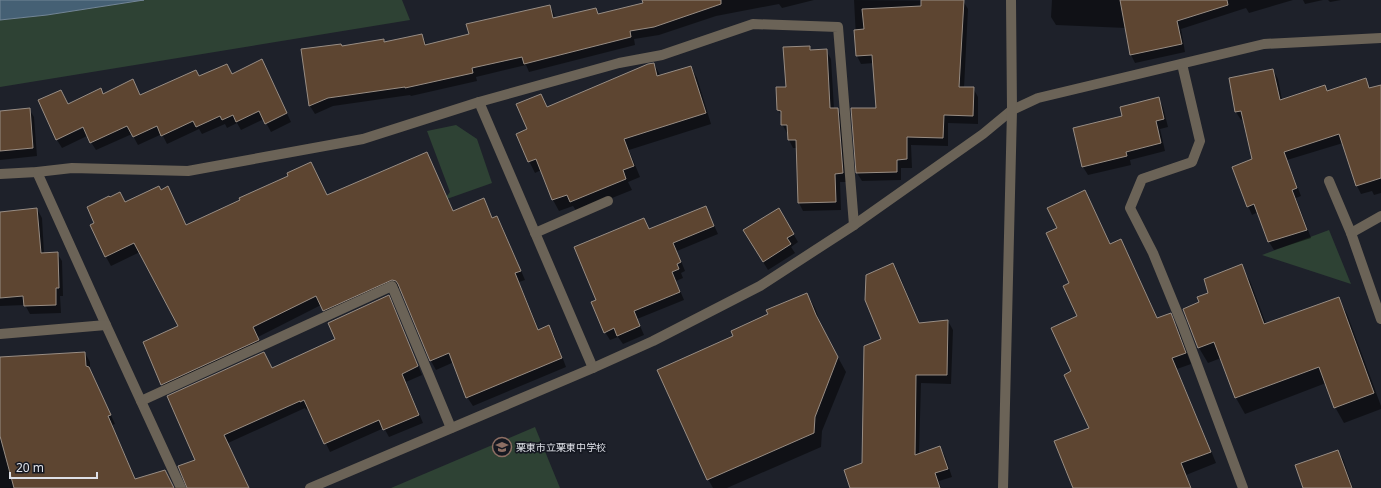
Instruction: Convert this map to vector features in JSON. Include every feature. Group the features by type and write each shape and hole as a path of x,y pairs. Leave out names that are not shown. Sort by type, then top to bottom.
{"street":[{"path":"1004,488 1012,110 1011,0"},
{"path":"0,174 72,168 188,171 364,139 479,102 619,64 662,55 753,24 838,27 854,225"},
{"path":"310,488 593,368 653,341 760,286 854,225 983,134 1012,110 1038,98 1264,44 1381,38"},
{"path":"1182,64 1200,141 1192,162 1142,179 1130,208 1153,253 1243,488"},
{"path":"479,102 593,368"},
{"path":"37,172 181,488"},
{"path":"1329,181 1351,234 1381,319"},
{"path":"536,233 608,201"},
{"path":"1351,234 1381,216"},
{"path":"141,401 392,286 451,428"},
{"path":"0,334 106,326"}],"green space":[{"path":"144,0 402,0 410,20 0,87 0,20 47,15"},
{"path":"456,125 477,139 492,183 444,200 450,192 427,131"},
{"path":"1329,230 1351,284 1262,255"},
{"path":"535,427 560,488 391,488"}],"water":[{"path":"0,0 144,0 47,15 0,20"}],"building":[{"path":"642,0 721,0 721,4 654,27 630,31 631,37 524,64 522,57 472,68 473,73 405,88 328,98 309,106 301,49 341,44 342,46 384,39 384,42 422,34 425,45 469,34 466,24 550,5 553,18 596,8 598,14 643,3"},
{"path":"921,0 964,0 959,87 974,87 973,116 944,115 943,138 907,137 907,159 897,160 897,172 856,173 851,108 876,108 872,55 856,56 854,30 864,29 862,9 921,6"},
{"path":"1120,0 1227,0 1228,5 1177,21 1182,44 1130,55"},
{"path":"810,46 810,50 827,49 830,108 838,108 843,173 835,174 836,202 798,203 796,140 788,140 787,125 781,125 781,111 777,110 776,87 786,87 783,47"},
{"path":"262,59 287,113 265,124 259,111 236,122 233,115 222,120 220,116 196,127 193,121 161,136 157,126 133,137 127,126 90,143 83,127 56,140 38,100 61,90 68,104 101,88 103,94 133,79 140,95 196,70 199,76 227,64 232,74"},
{"path":"654,63 657,76 691,66 706,113 624,139 634,166 623,170 626,179 570,202 567,195 552,200 536,159 528,162 516,134 527,129 516,104 541,94 547,107 648,64"},
{"path":"1273,69 1280,100 1325,85 1327,91 1366,78 1369,88 1381,85 1381,178 1356,186 1339,134 1284,152 1297,188 1292,190 1307,230 1268,242 1254,204 1247,207 1232,167 1252,159 1241,111 1235,112 1229,78"},
{"path":"1159,97 1164,119 1156,121 1161,143 1126,152 1127,156 1082,167 1073,128 1122,116 1120,107"},
{"path":"30,108 33,148 0,151 0,111"},
{"path":"427,152 453,211 484,198 492,218 497,216 521,271 515,273 538,330 549,325 562,358 466,398 449,353 430,361 398,284 396,281 392,280 323,311 316,296 253,327 259,340 161,385 143,342 178,326 134,243 105,257 90,225 94,223 87,207 120,192 125,202 159,186 161,190 168,186 186,225 240,200 239,198 288,176 287,173 311,162 327,195"},
{"path":"1085,190 1110,244 1121,239 1157,318 1171,313 1186,353 1172,358 1211,452 1181,463 1191,488 1073,488 1054,441 1089,428 1064,375 1071,371 1051,328 1077,316 1063,286 1069,283 1046,233 1057,228 1047,208"},
{"path":"706,206 714,226 673,243 681,262 677,264 679,269 672,272 680,292 634,311 640,326 617,336 614,328 604,333 591,302 596,300 574,247 644,218 649,229"},
{"path":"37,208 41,253 58,252 59,288 56,288 56,305 24,306 23,296 0,298 0,212"},
{"path":"779,208 794,234 787,238 791,244 763,262 743,230"},
{"path":"893,263 919,323 948,320 947,375 916,375 915,455 940,446 948,469 935,473 940,488 850,488 844,470 862,463 864,346 881,339 865,300 866,275"},
{"path":"1242,264 1264,324 1339,297 1374,393 1334,408 1319,367 1235,398 1214,342 1198,348 1183,309 1199,302 1197,297 1208,293 1204,279"},
{"path":"807,293 816,315 838,357 815,417 814,433 707,480 657,370 733,336 731,331 768,314 766,310"},
{"path":"389,295 418,366 402,374 419,415 383,430 379,420 324,444 304,400 300,401 224,435 249,488 187,488 178,466 195,460 167,396 264,352 272,368 335,339 328,323"},
{"path":"85,352 86,366 89,367 111,415 108,416 135,479 165,470 174,488 14,488 0,436 0,357"},
{"path":"1338,450 1352,488 1303,488 1295,465"}],"place":[{"name":"栗東市立栗東中学校","path":"502,447"}]}
